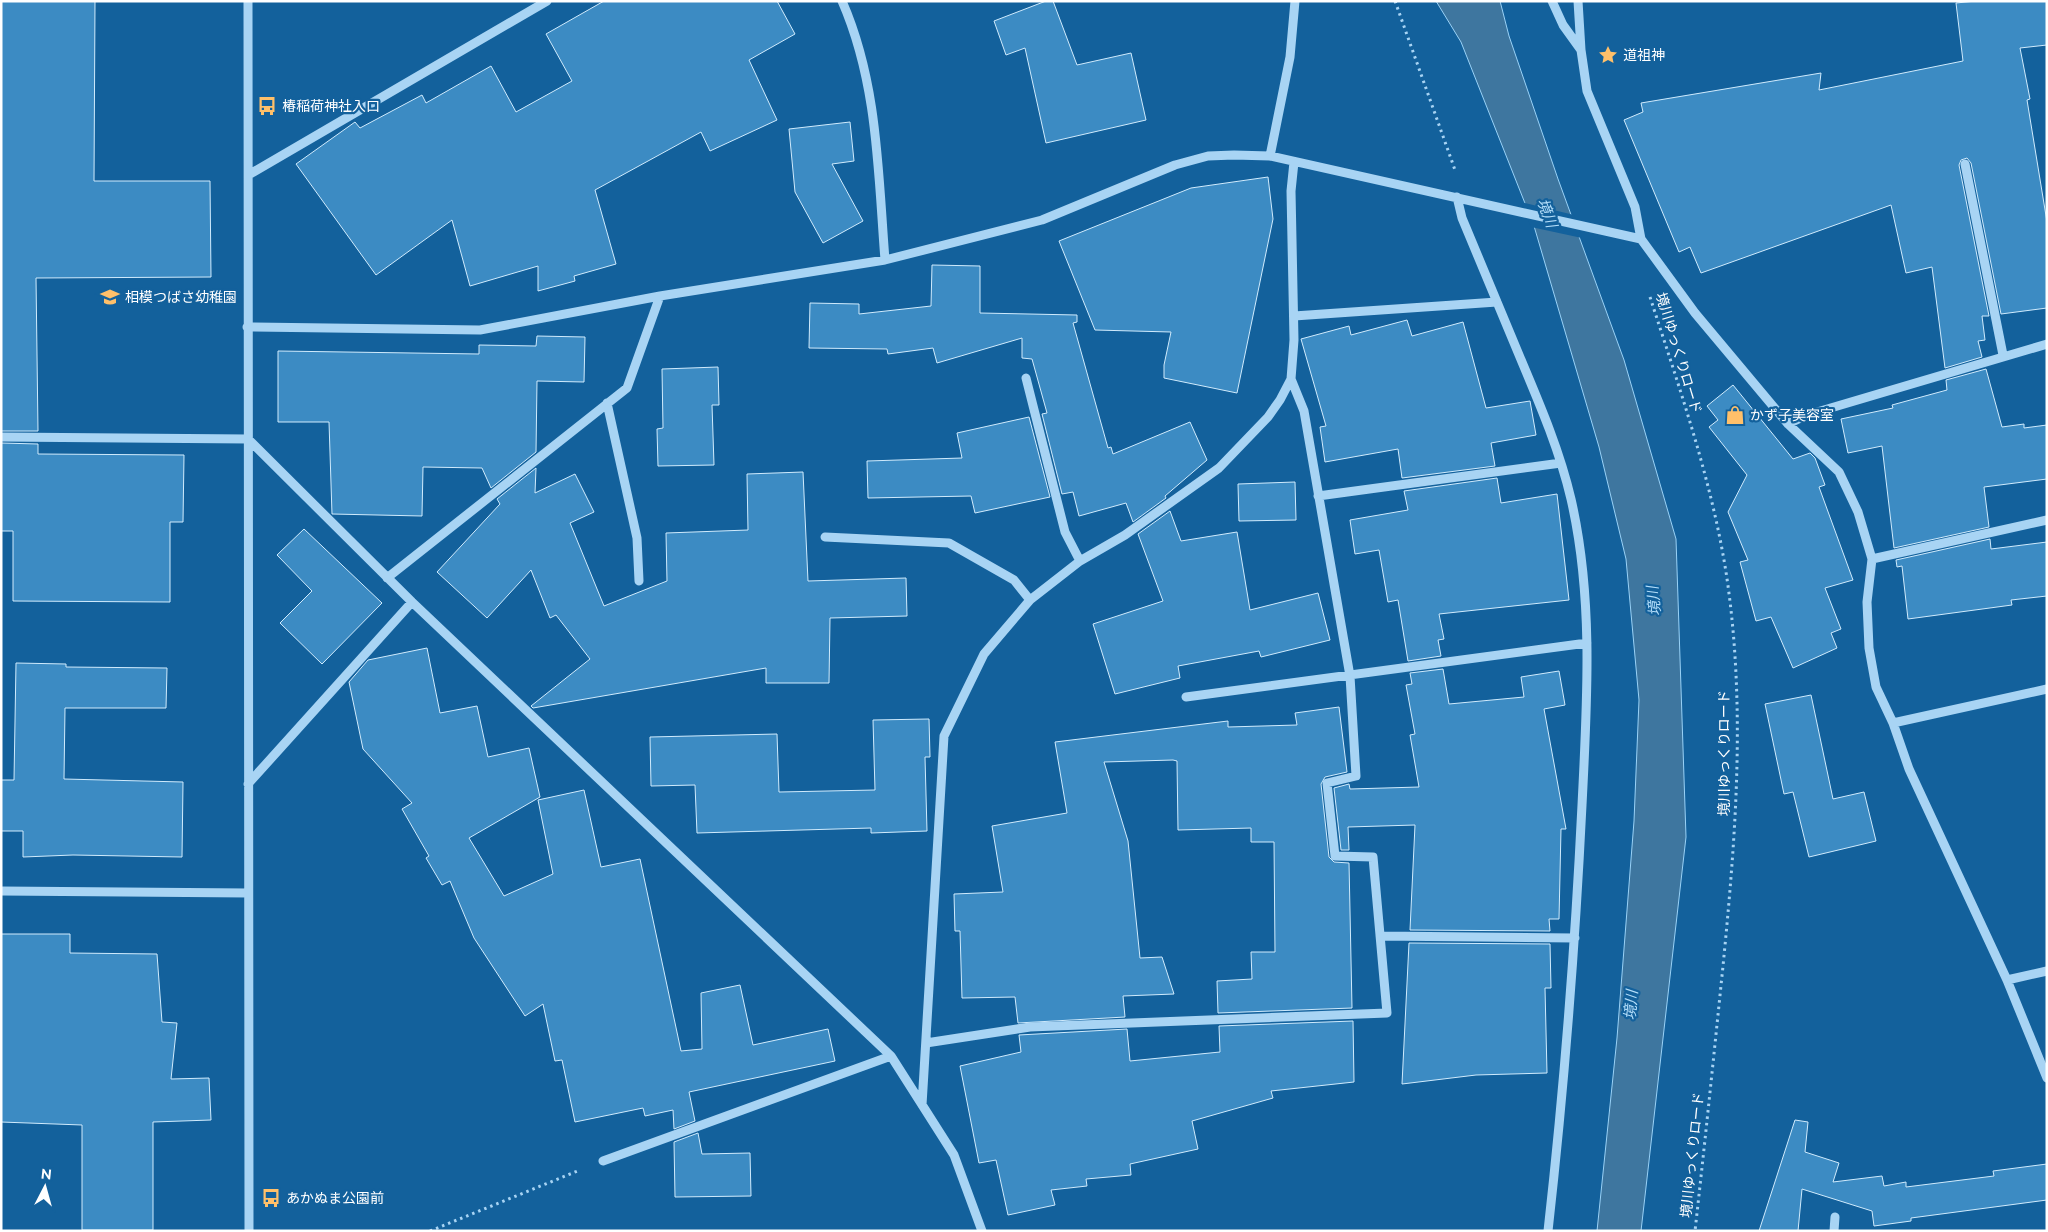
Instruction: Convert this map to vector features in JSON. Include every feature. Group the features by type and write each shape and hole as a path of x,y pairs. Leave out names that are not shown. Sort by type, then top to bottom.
{"street":[{"path":"248,1 250,174 247,327 248,1231"},
{"path":"250,174 547,1"},
{"path":"842,1 856,33 872,107 885,260"},
{"path":"1270,156 1290,57 1295,1"},
{"path":"1552,1 1563,25 1581,50"},
{"path":"1578,1 1581,50 1587,91 1635,207 1641,240 1695,313 1788,424 1839,472 1858,512 1872,559 1867,602 1869,648 1876,687 1893,723 1909,769 2007,980 2047,1078"},
{"path":"247,327 480,330 660,296 885,260 1042,220 1175,165 1208,156 1234,154 1270,156 1641,240"},
{"path":"926,1043 1030,1027 1386,1013 1373,857 1335,856 1327,783 1356,776 1350,676 1304,411 1291,379 1294,316 1291,191 1294,162"},
{"path":"1965,164 2003,355"},
{"path":"1458,198 1462,218 1553,437 1580,544 1587,644 1585,746 1576,938 1548,1231"},
{"path":"387,578 627,388 660,296"},
{"path":"1294,316 1497,302"},
{"path":"1788,424 1807,415 2003,355 2047,344"},
{"path":"1026,378 1065,532 1080,562"},
{"path":"922,1105 944,736 984,654 1030,600 1080,562 1124,535 1219,468 1268,417 1291,379"},
{"path":"607,403 637,538 639,581"},
{"path":"1,437 248,439 412,602 891,1056 954,1156 982,1231"},
{"path":"1318,496 1561,463"},
{"path":"1872,559 2047,520"},
{"path":"825,537 949,543 1014,580 1030,600"},
{"path":"248,784 412,602"},
{"path":"1186,697 1587,644"},
{"path":"1893,723 2047,689"},
{"path":"1,891 248,893"},
{"path":"1380,936 1576,938"},
{"path":"2007,980 2047,971"},
{"path":"603,1161 891,1056"},
{"path":"1834,1231 1835,1217"}],"path":[{"path":"1395,1 1454,169 1458,198"},
{"name":"境川ゆっくりロード","path":"1649,295 1713,504 1726,572 1734,639 1737,792 1732,875 1695,1231"},
{"path":"430,1231 603,1161"}],"water":[{"name":"境川","path":"1436,1 1500,1 1509,36 1558,179 1624,360 1676,539 1686,837 1641,1231 1597,1231 1617,1038 1634,821 1639,700 1626,559 1599,447 1534,226 1461,42"}],"pier":[{"path":"1521,202 1574,215 1582,238 1531,227"}],"building":[{"path":"1,1 95,1 94,181 210,181 211,277 36,278 38,431 1,431"},
{"path":"604,1 777,1 795,34 749,60 777,120 710,151 701,132 595,190 616,264 574,276 575,281 538,291 538,266 470,286 452,220 376,275 296,164 355,122 360,128 422,95 426,103 491,66 516,112 572,81 546,34"},
{"path":"1046,1 1053,1 1077,65 1131,53 1146,120 1046,143 1025,48 1006,55 994,21"},
{"path":"1976,1 2047,1 2047,45 2020,48 2030,99 2027,100 2047,222 2047,308 2001,314 1971,163 1967,158 1961,160 1959,165 1989,316 1982,316 1985,340 1978,341 1982,357 1945,368 1932,267 1906,273 1891,205 1701,273 1690,247 1679,252 1624,120 1643,112 1641,103 1821,73 1819,90 1963,61 1956,3"},
{"path":"850,122 854,161 832,164 863,221 823,243 795,192 789,129"},
{"path":"1268,177 1273,219 1237,393 1164,378 1164,365 1171,332 1095,330 1059,241 1191,188"},
{"path":"932,265 980,266 980,313 1077,315 1077,322 1073,323 1108,448 1111,447 1113,454 1190,422 1207,460 1165,496 1166,498 1133,522 1126,503 1079,516 1073,492 1062,494 1042,414 1047,413 1032,359 1022,358 1022,338 937,363 933,348 888,354 887,349 809,348 810,303 859,304 859,314 931,306"},
{"path":"1407,320 1412,336 1463,322 1486,408 1530,401 1536,435 1491,443 1495,466 1402,478 1398,449 1325,462 1320,427 1326,426 1301,339 1349,326 1351,335"},
{"path":"537,336 585,337 584,382 537,381 536,452 491,488 482,468 423,467 422,516 332,514 329,422 278,422 278,351 479,354 479,345 536,346"},
{"path":"718,367 719,405 712,405 714,465 658,466 657,429 663,428 662,369"},
{"path":"1986,369 2002,427 2024,424 2024,428 2047,425 2047,479 1984,487 1989,527 1894,548 1882,446 1848,453 1841,419 1893,408 1892,405 1947,390 1946,380"},
{"path":"1733,385 1793,459 1810,453 1815,458 1825,485 1819,487 1853,580 1825,588 1841,629 1831,633 1837,648 1793,668 1771,617 1756,621 1740,562 1748,560 1728,512 1747,475 1709,427 1718,420 1707,406"},
{"path":"1029,417 1050,497 975,513 971,496 868,498 867,461 962,458 957,433"},
{"path":"1,443 38,444 38,454 184,455 183,522 170,522 170,602 13,601 13,531 1,531"},
{"path":"536,468 535,493 575,474 594,512 570,523 604,606 667,581 666,533 748,530 747,474 803,472 808,581 906,578 907,616 830,618 829,683 766,683 766,668 533,708 531,706 590,659 556,615 550,618 531,570 487,618 437,572 500,504 497,499"},
{"path":"1497,478 1501,503 1557,494 1569,600 1439,614 1444,639 1438,640 1441,656 1408,661 1398,600 1388,602 1379,550 1355,554 1350,520 1408,510 1404,491"},
{"path":"1295,482 1296,520 1239,521 1238,484"},
{"path":"1170,511 1181,541 1237,532 1250,610 1318,593 1330,640 1261,657 1259,651 1178,666 1180,678 1115,694 1093,624 1163,601 1138,534"},
{"path":"304,529 382,603 322,664 280,623 312,591 277,555"},
{"path":"1990,539 1991,549 2047,542 2047,596 2011,600 2012,605 1908,619 1902,566 1897,567 1896,560"},
{"path":"427,648 440,713 477,706 488,757 529,748 540,797 469,838 504,896 553,874 538,800 584,790 601,867 640,859 681,1051 702,1049 701,993 740,985 753,1045 828,1029 835,1061 689,1092 695,1121 674,1129 673,1110 645,1116 643,1108 575,1122 562,1060 555,1061 543,1004 525,1016 474,938 450,881 442,885 426,858 429,856 402,809 412,803 363,749 349,682 368,660"},
{"path":"16,663 66,664 66,667 167,668 166,708 65,708 64,779 183,782 182,857 73,855 23,857 23,831 1,831 1,780 14,780"},
{"path":"1443,669 1449,704 1524,697 1521,677 1559,671 1565,705 1544,709 1566,829 1561,829 1559,919 1549,919 1550,931 1410,930 1415,825 1348,827 1349,850 1341,850 1334,788 1349,784 1350,789 1419,787 1410,735 1415,734 1406,685 1412,684 1410,673"},
{"path":"1811,695 1833,799 1864,792 1876,841 1809,857 1793,792 1784,794 1765,704"},
{"path":"1339,707 1347,772 1325,777 1321,784 1329,857 1334,862 1349,863 1352,1008 1218,1013 1217,981 1252,979 1251,952 1275,952 1274,842 1251,842 1251,828 1178,830 1177,761 1173,760 1104,762 1128,841 1140,958 1162,957 1174,994 1123,996 1125,1017 1018,1023 1015,997 962,998 960,931 955,931 954,894 1003,892 992,826 1067,813 1055,742 1228,721 1228,727 1297,725 1295,713"},
{"path":"929,719 930,757 925,757 927,831 871,833 871,828 697,833 695,785 651,786 650,737 777,734 779,792 875,790 873,720"},
{"path":"1,934 70,934 70,953 157,954 162,1022 177,1023 171,1079 209,1078 211,1120 153,1122 153,1230 82,1230 82,1125 1,1122"},
{"path":"1409,943 1550,944 1551,988 1545,988 1547,1073 1476,1075 1402,1084"},
{"path":"1353,1021 1354,1082 1271,1091 1273,1098 1192,1121 1198,1149 1130,1164 1131,1175 1086,1179 1087,1186 1051,1190 1055,1205 1008,1215 996,1160 979,1163 960,1066 1021,1052 1019,1035 1127,1029 1130,1061 1220,1052 1219,1026"},
{"path":"1795,1120 1808,1122 1805,1152 1839,1163 1833,1182 1882,1176 1884,1186 1906,1182 1906,1187 1994,1176 1993,1171 2047,1164 2047,1200 1911,1218 1911,1221 1874,1226 1872,1211 1802,1189 1798,1231 1759,1231"},
{"path":"698,1133 702,1154 750,1153 751,1196 675,1197 674,1142"}],"place":[{"name":"道祖神","path":"1608,55"},
{"name":"椿稲荷神社入口","path":"267,106"},
{"name":"相模つばさ幼稚園","path":"110,297"},
{"name":"かず子美容室","path":"1735,415"},
{"name":"あかぬま公園前","path":"271,1198"}]}
